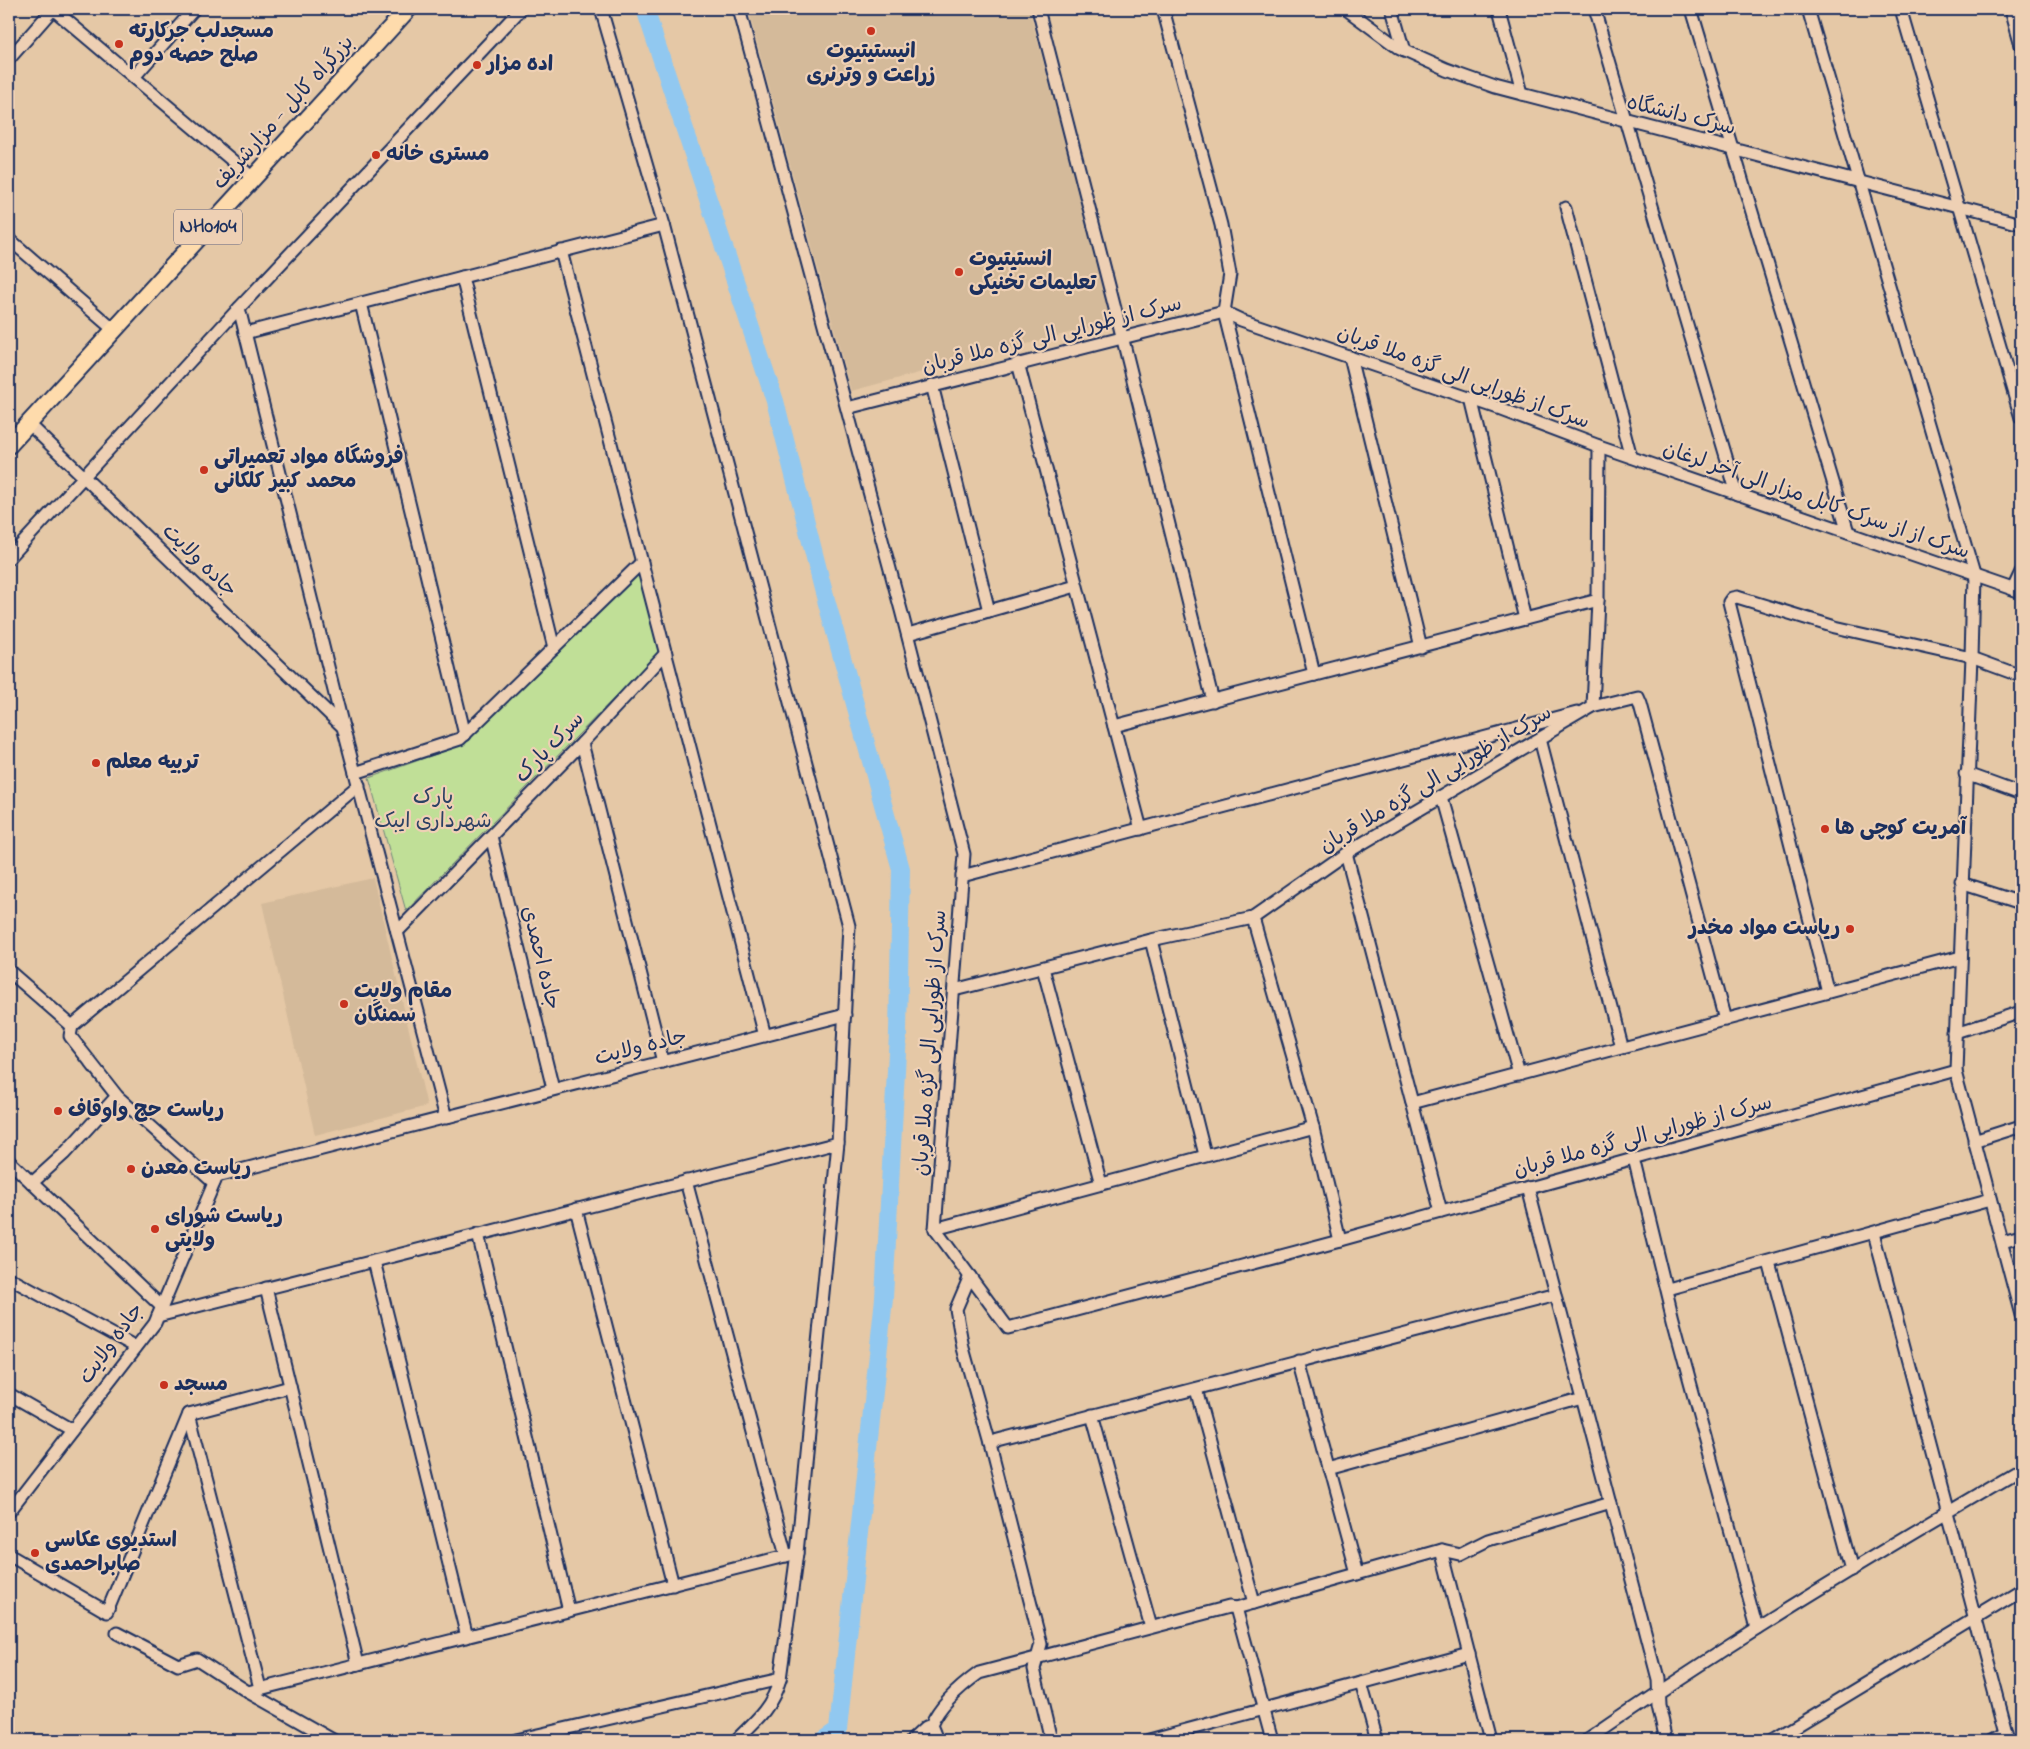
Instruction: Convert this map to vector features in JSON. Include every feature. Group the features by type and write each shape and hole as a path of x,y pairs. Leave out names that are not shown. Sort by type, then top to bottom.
{"highway":[{"name":"بزرگراه کابل - مزارشریف","path":"9,445 408,9"}],"street":[{"path":"9,59 53,9 253,178"},
{"path":"134,77 194,9"},
{"path":"9,558 239,308 521,9"},
{"path":"601,9 664,225 849,926 838,1143 791,1555 780,1679 776,1694 767,1709 736,1740"},
{"name":"سرک از ظورایی الی گزه ملا قربان","path":"739,9 908,634 964,854 935,1229 1008,1328 1340,1240 1956,1070"},
{"path":"1038,9 1213,701"},
{"path":"1163,9 1221,225 1230,274 1224,312 1314,674"},
{"name":"سرک دانشگاه","path":"1346,9 1404,50 1447,70 1495,87 2021,224"},
{"path":"1392,9 1404,50"},
{"path":"1499,9 1522,94"},
{"path":"1594,9 1738,494"},
{"path":"1691,9 1848,532"},
{"path":"1808,9 1974,575 1956,1070 2021,1315"},
{"path":"1901,9 2021,418"},
{"path":"2011,9 2021,45"},
{"path":"1566,207 1632,457"},
{"path":"245,332 664,225"},
{"path":"9,239 114,330"},
{"path":"561,251 765,1036"},
{"path":"462,277 554,648"},
{"path":"361,303 464,735"},
{"path":"239,308 343,727 446,1118"},
{"name":"سرک از ظورایی الی گزه ملا قربان","path":"847,408 1122,336 1224,312 1241,320 1471,398 1599,446 1598,600 1589,709 1346,853 1253,918"},
{"path":"1350,357 1421,646"},
{"path":"1018,363 1141,829"},
{"path":"932,386 989,612"},
{"path":"1471,398 1525,619"},
{"name":"جاده ولایت","path":"28,423 343,727"},
{"name":"سرک از از سرک کابل مزار الی آخر لرغان","path":"1599,446 2017,590"},
{"path":"355,773 460,739 642,562"},
{"path":"2017,590 2021,572"},
{"path":"908,634 1076,586"},
{"path":"1828,992 1729,602 1732,598 1737,597 1835,626 1972,658 2021,676"},
{"path":"1114,726 1598,600"},
{"name":"سرک پارک","path":"397,932 582,743 666,653"},
{"path":"962,876 1637,696 1724,1020"},
{"path":"1540,739 1621,1047"},
{"path":"582,743 663,1062"},
{"path":"1966,774 2021,794"},
{"path":"214,1183 117,1096 70,1036 72,1026 358,785"},
{"path":"1441,797 1518,1074"},
{"name":"جاده احمدی","path":"491,836 553,1089"},
{"path":"1346,853 1440,1212"},
{"path":"1962,884 2021,903"},
{"path":"954,990 1151,940 1253,918 1313,1127 1340,1240"},
{"path":"1151,940 1205,1155"},
{"path":"1412,1103 1960,957"},
{"path":"1043,968 1101,1184"},
{"path":"9,971 72,1026"},
{"path":"1957,1034 2021,1012"},
{"name":"جاده ولایت","path":"9,1512 155,1323 217,1176 845,1015"},
{"path":"32,1183 64,1154 117,1096"},
{"path":"1974,1140 2021,1126"},
{"path":"935,1229 1313,1127"},
{"path":"9,1161 160,1311 266,1288 838,1143"},
{"path":"1634,1159 1673,1319 1757,1628"},
{"path":"686,1181 791,1555"},
{"path":"1528,1188 1657,1679 1658,1705 1666,1740"},
{"path":"1667,1289 1990,1200"},
{"path":"576,1209 673,1584"},
{"path":"1874,1233 2007,1737 1992,1740"},
{"path":"478,1234 568,1611"},
{"path":"2002,1241 2021,1236"},
{"path":"374,1261 467,1637"},
{"path":"1769,1262 1852,1570"},
{"path":"970,1276 956,1309 963,1348 990,1444 1041,1644 1034,1669 1051,1740"},
{"path":"9,1278 136,1347"},
{"path":"266,1288 358,1664"},
{"path":"990,1444 998,1440 1092,1415 1196,1390 1299,1361 1556,1295"},
{"path":"1299,1361 1357,1574"},
{"path":"190,1414 290,1387"},
{"path":"1196,1390 1254,1603"},
{"path":"9,1394 72,1430"},
{"path":"1328,1469 1583,1398"},
{"path":"9,1555 106,1612 190,1414"},
{"path":"190,1414 260,1688"},
{"path":"1092,1415 1151,1626"},
{"path":"1588,1740 1658,1691 1757,1628 2021,1468"},
{"path":"912,1740 926,1727 931,1725 935,1717 963,1685 979,1673 1151,1626 1229,1607 1236,1608 1442,1550 1460,1554 1488,1540 1611,1503"},
{"path":"1442,1550 1491,1740"},
{"path":"248,1692 791,1555"},
{"path":"1773,1740 2021,1590"},
{"path":"1236,1608 1272,1740"},
{"path":"117,1633 178,1665 197,1659 248,1692 333,1740"},
{"path":"1156,1739 1469,1654"},
{"path":"516,1740 780,1679"},
{"path":"1361,1683 1376,1740"},
{"path":"931,1725 937,1740"}],"shaded area":[{"path":"748,9 1029,9 1113,321 851,391"},
{"name":"مقام ولایت سمنگان","path":"373,878 427,1106 315,1135 262,903"}],"green space":[{"name":"پارک شهرداری ایبک","path":"639,572 662,649 406,911 369,778 461,745"}],"waterway":[{"path":"645,9 775,401 823,589 901,869 898,1033 884,1298 838,1730 823,1740"}],"place":[{"name":"انیستیتیوت زراعت و وترنری","path":"871,31"},
{"name":"مسجدلب جرکارته صلح حصه دوم","path":"119,44"},
{"name":"اده مزار","path":"477,65"},
{"name":"مستری خانه","path":"376,155"},
{"name":"انستیتیوت تعلیمات تخنیکی","path":"959,272"},
{"name":"فروشگاه مواد تعمیراتی محمد کبیر کلکانی","path":"204,470"},
{"name":"تربیه معلم","path":"96,763"},
{"name":"آمریت کوچی ها","path":"1825,829"},
{"name":"ریاست مواد مخدر","path":"1850,929"},
{"name":"مقام ولایت سمنگان","path":"344,1004"},
{"name":"ریاست حج واوقاف","path":"58,1111"},
{"name":"ریاست معدن","path":"131,1169"},
{"name":"ریاست شورای ولایتی","path":"155,1229"},
{"name":"مسجد","path":"164,1385"},
{"name":"استدیوی عکاسی صابراحمدی","path":"35,1553"}]}
